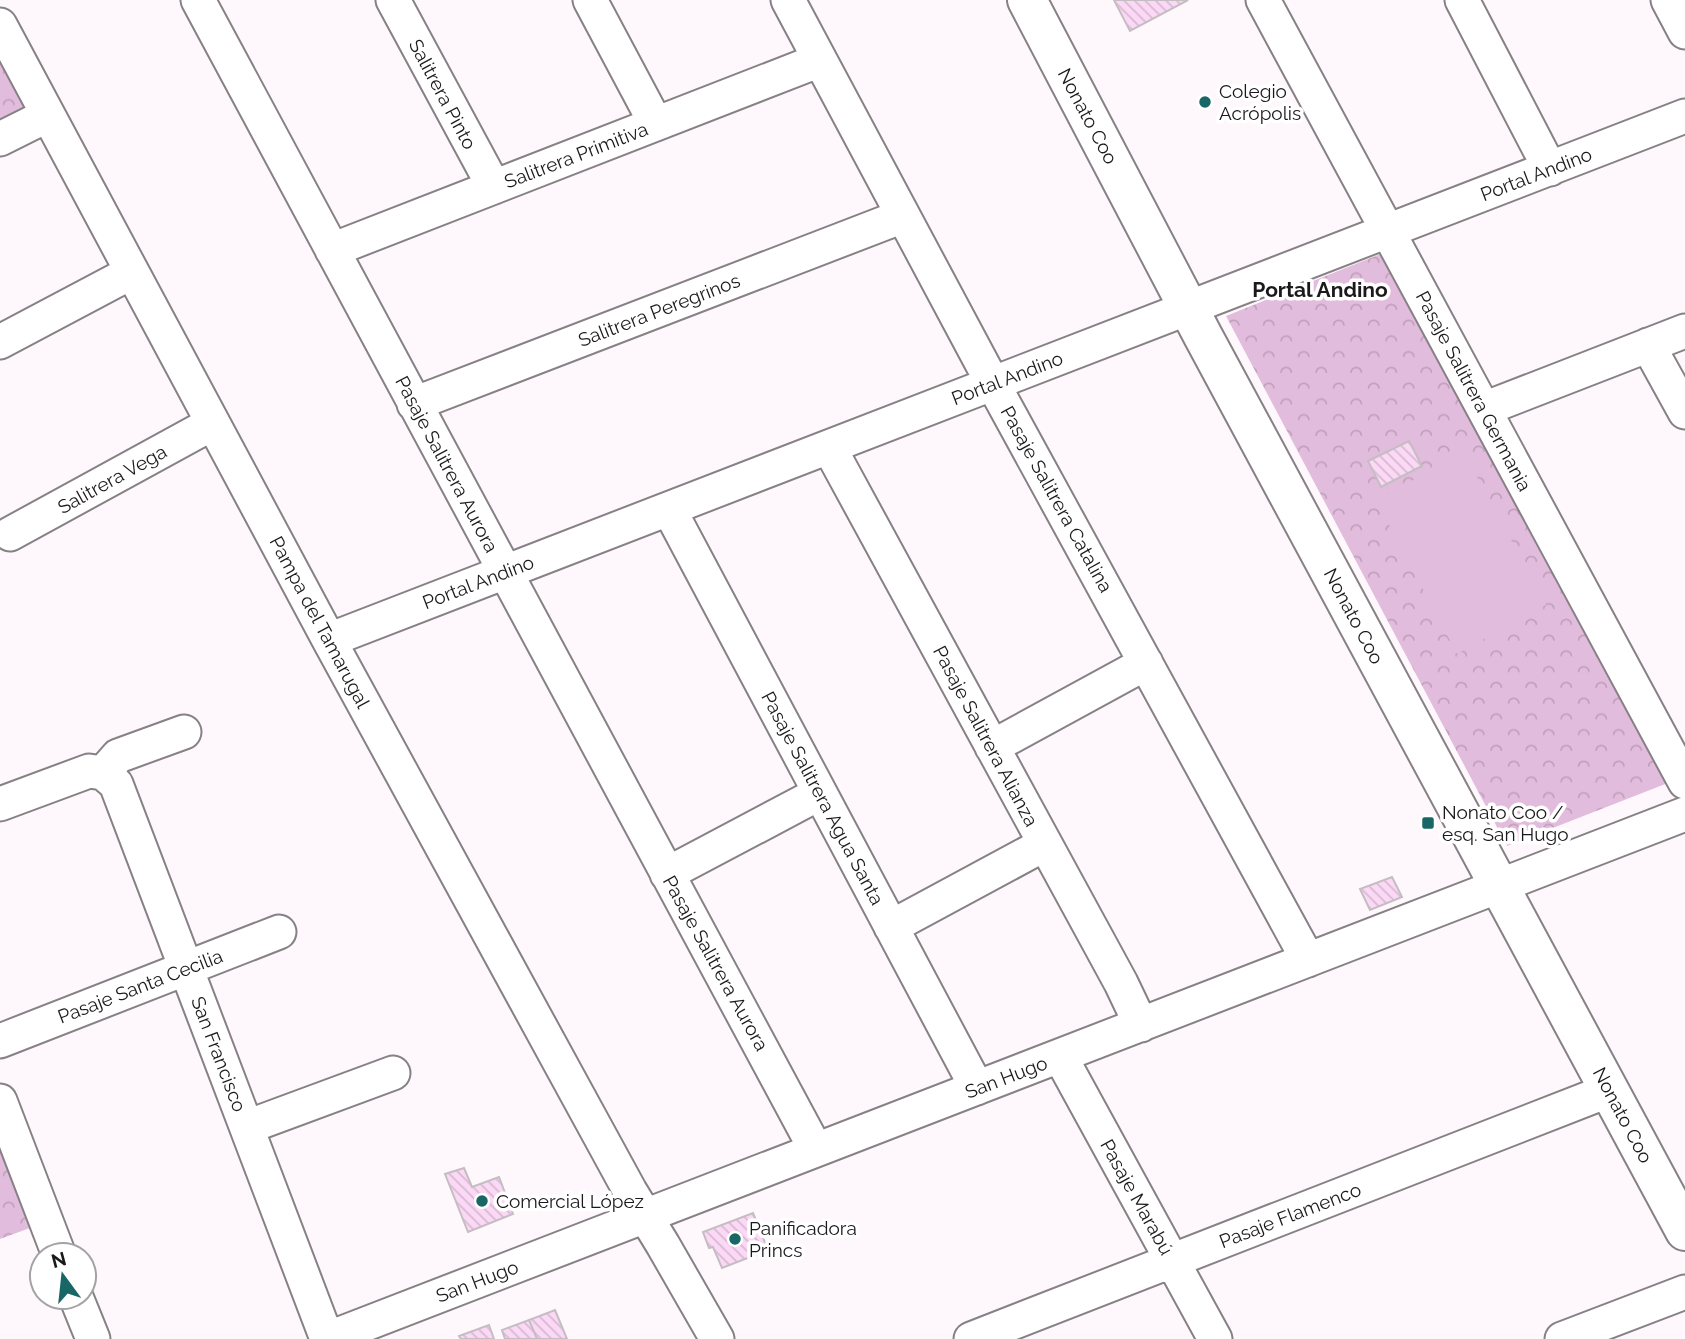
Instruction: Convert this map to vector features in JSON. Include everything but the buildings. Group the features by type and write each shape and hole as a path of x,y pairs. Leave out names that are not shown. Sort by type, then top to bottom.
{"main road":[{"name":"Nonato Coo","path":"1027,0 1189,309 1685,1231"}],"street":[{"name":"Pasaje Salitrera Aurora","path":"198,0 816,1150"},
{"name":"Salitrera Pinto","path":"393,0 494,187"},
{"path":"590,0 656,124"},
{"name":"Pasaje Salitrera Catalina","path":"788,0 993,384 1308,960"},
{"name":"Pasaje Salitrera Germania","path":"1263,0 1685,782"},
{"path":"1462,0 1550,169"},
{"path":"1668,0 1685,32"},
{"name":"Pampa del Tamarugal","path":"0,25 329,640 644,1216 717,1339"},
{"name":"Salitrera Primitiva","path":"332,250 820,60"},
{"path":"0,139 48,115"},
{"name":"Portal Andino","path":"329,640 1685,117"},
{"name":"Salitrera Peregrinos","path":"414,404 904,216"},
{"path":"0,342 132,272"},
{"path":"1484,409 1685,331"},
{"path":"1648,345 1685,412"},
{"name":"Salitrera Vega","path":"10,534 213,423"},
{"name":"Pasaje Salitrera Alianza","path":"829,447 1142,1024"},
{"name":"Pasaje Salitrera Agua Santa","path":"669,509 976,1088"},
{"path":"992,747 1146,663"},
{"path":"0,804 81,773 103,773 118,756 184,732"},
{"name":"San Francisco","path":"103,773 116,784 327,1339"},
{"path":"667,874 820,793"},
{"name":"San Hugo","path":"327,1339 1685,814"},
{"path":"891,927 1045,844"},
{"name":"Pasaje Santa Cecilia","path":"0,1041 279,932"},
{"name":"Pasaje Marabú","path":"1060,1056 1215,1339"},
{"path":"247,1127 393,1073"},
{"name":"Pasaje Flamenco","path":"971,1339 1609,1090"},
{"path":"0,1101 55,1241"},
{"path":"1562,1339 1685,1292"},
{"path":"82,1311 93,1339"}],"green space":[{"path":"0,48 31,110 0,125"},
{"path":"1383,253 1673,781 1507,846 1226,316"},
{"path":"1464,453 1546,605 1457,654 1376,500"},
{"path":"0,1133 38,1225 0,1239"}],"place":[{"name":"Colegio Acrópolis","path":"1205,102"},
{"name":"Nonato Coo / esq. San Hugo","path":"1428,823"},
{"name":"Comercial López","path":"482,1201"},
{"name":"Panificadora Princs","path":"735,1239"}],"district":[{"name":"Portal Andino","path":"1320,290"}]}
